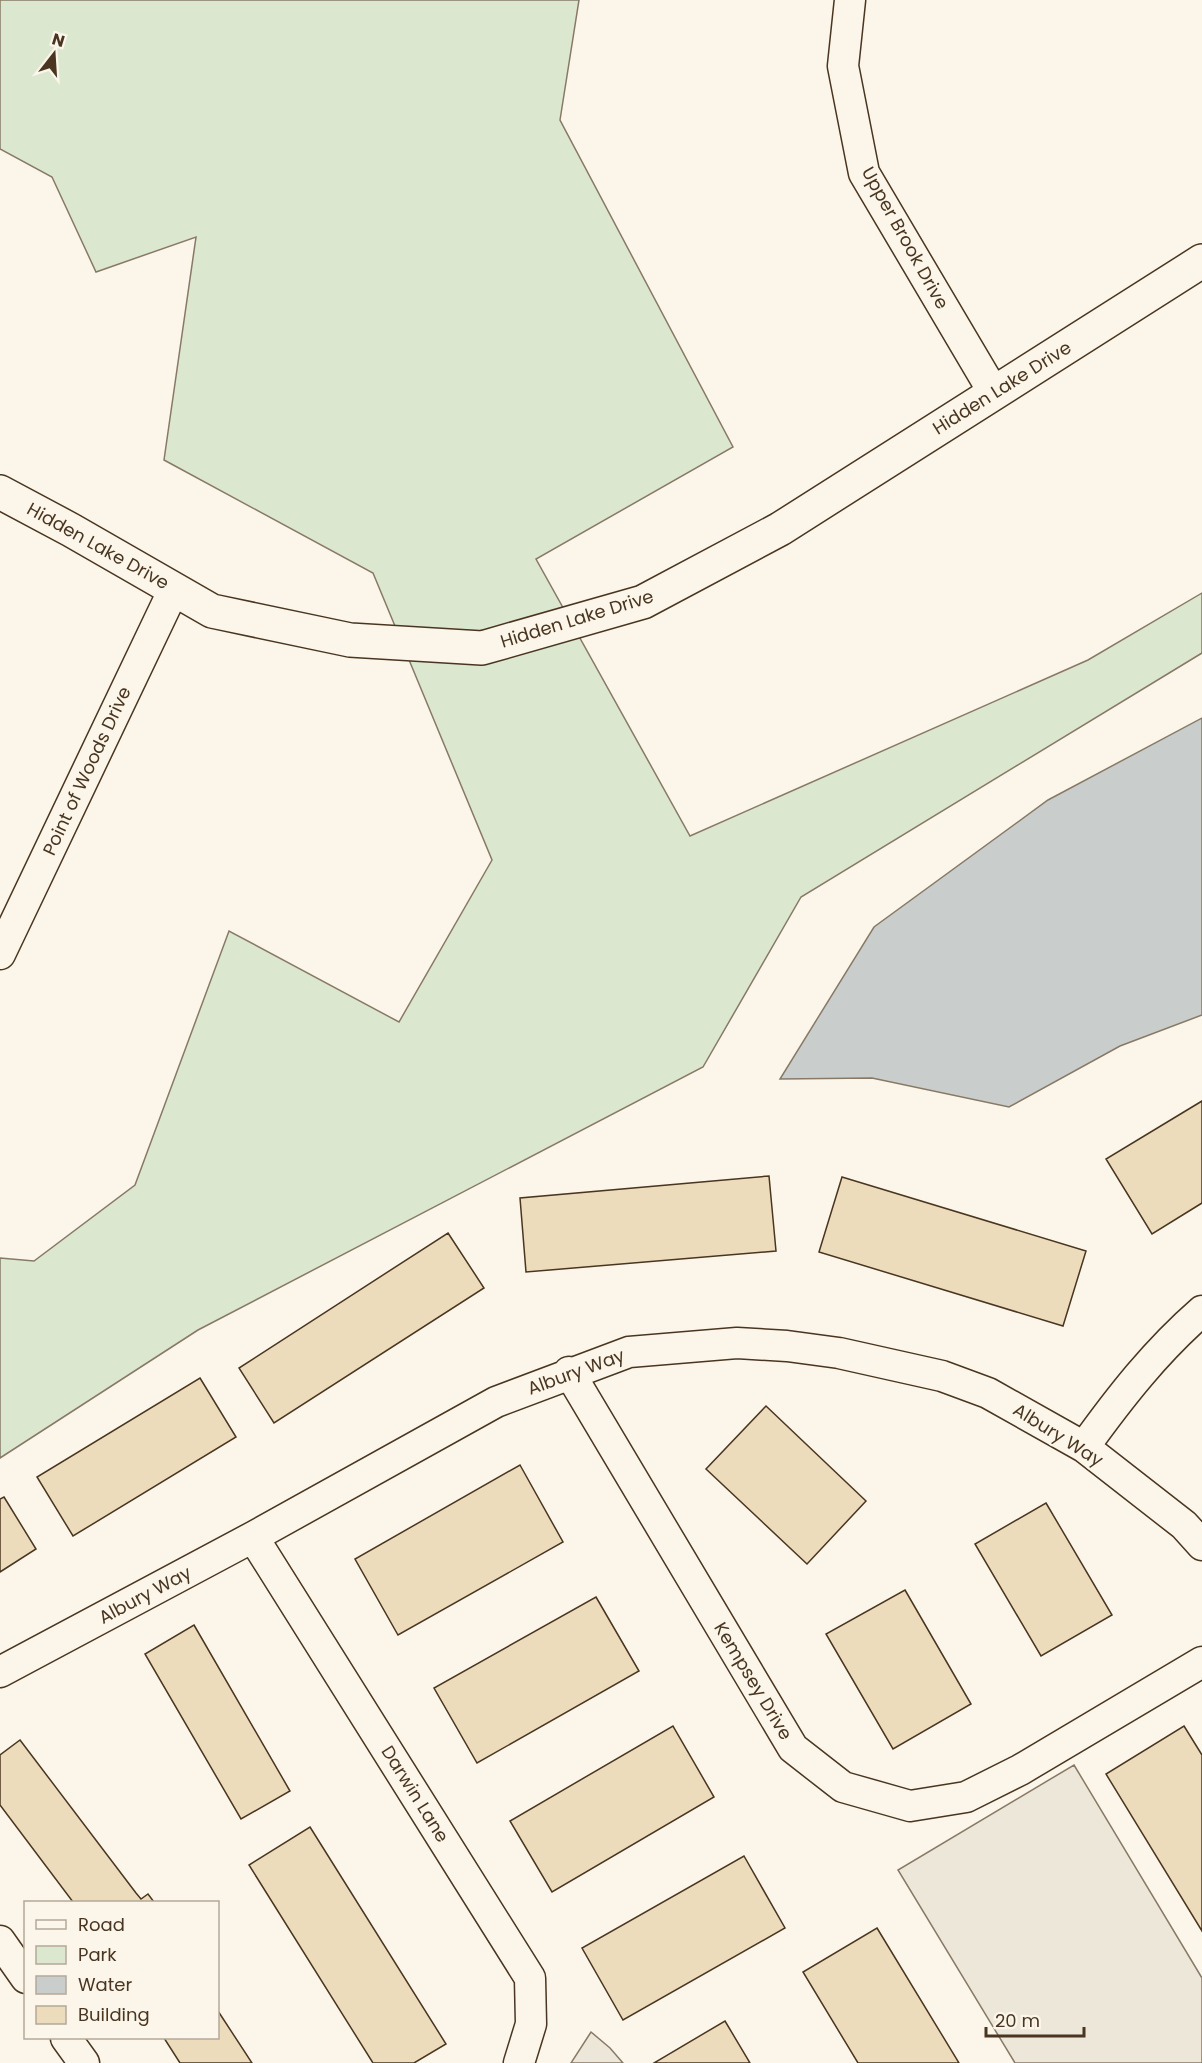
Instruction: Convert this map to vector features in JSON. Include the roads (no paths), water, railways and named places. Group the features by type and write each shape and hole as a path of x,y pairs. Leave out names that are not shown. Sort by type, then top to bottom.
{"street":[{"name":"Upper Brook Drive","path":"850,0 843,66 864,173 994,393"},
{"name":"Hidden Lake Drive","path":"0,492 212,611 350,640 482,648 643,602 780,529 1202,261"},
{"name":"Point of Woods Drive","path":"0,954 174,589"},
{"path":"1084,1447 1128,1386 1177,1332 1202,1311"},
{"name":"Albury Way","path":"0,1672 253,1537 496,1402 569,1372 629,1352 737,1343 839,1353 942,1376 988,1393 1084,1447 1184,1526 1202,1545"},
{"name":"Kempsey Drive","path":"569,1372 794,1748 843,1787 910,1806 966,1797 1020,1770 1202,1662"},
{"name":"Darwin Lane","path":"253,1537 530,1978 531,2024 519,2063"},
{"path":"0,1941 24,1975"},
{"path":"67,2039 84,2063"}],"water":[{"path":"1202,718 1202,1015 1120,1046 1009,1107 872,1078 780,1079 874,927 1048,800"}]}
